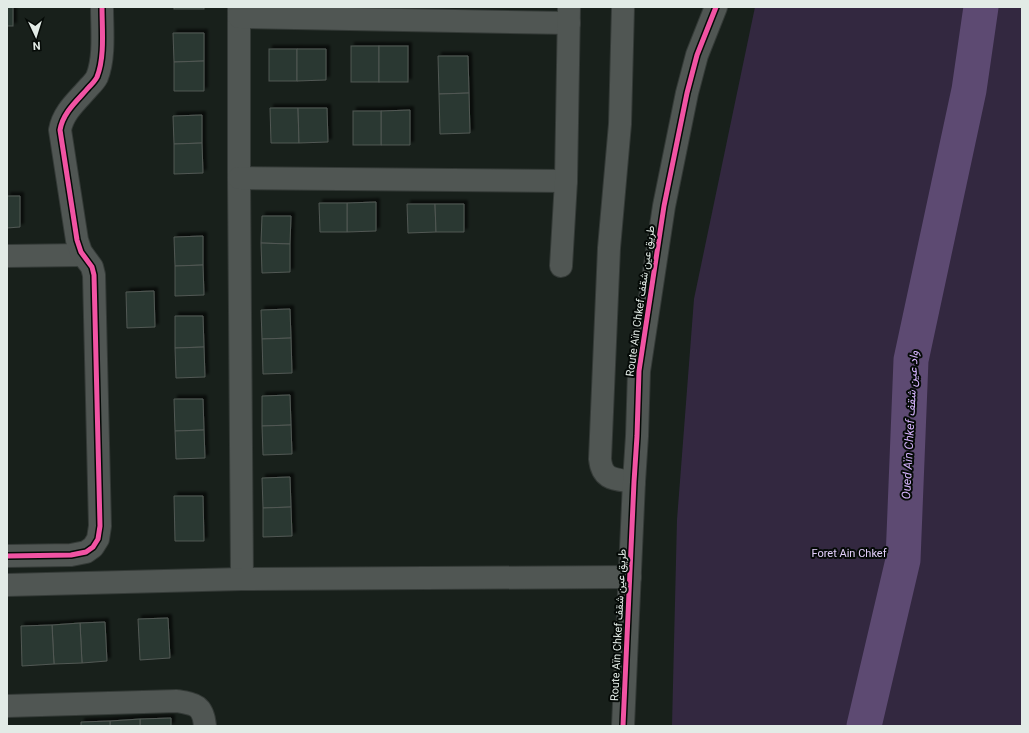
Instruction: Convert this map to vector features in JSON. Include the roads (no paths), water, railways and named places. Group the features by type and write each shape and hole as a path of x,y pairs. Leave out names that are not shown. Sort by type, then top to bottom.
{"street":[{"path":"102,7 102,46 100,64 96,79 65,115 61,122 60,130 77,240 83,255 92,267 94,275 100,526 98,539 93,547 86,552 72,555 16,556 16,585 242,579 630,577"},
{"path":"623,7 620,124 609,248 600,459 601,468 606,475 614,479 634,482"},
{"name":"Route Aïn Chkef طريق عين شقف","path":"623,726 634,482 638,436 638,370 664,206 687,93 697,54 716,7"},
{"path":"242,579 239,12 569,15 566,182 561,266"},
{"path":"239,178 566,182"},
{"path":"7,256 83,255"},
{"path":"7,706 177,701 193,704 202,711 205,726"}],"waterway":[{"name":"Oued Aïn Chkef واد عين شقف","path":"864,726 903,560 911,360 969,90 981,7"}],"park label":[{"name":"Foret Ain Chkef","path":"849,553"}]}
